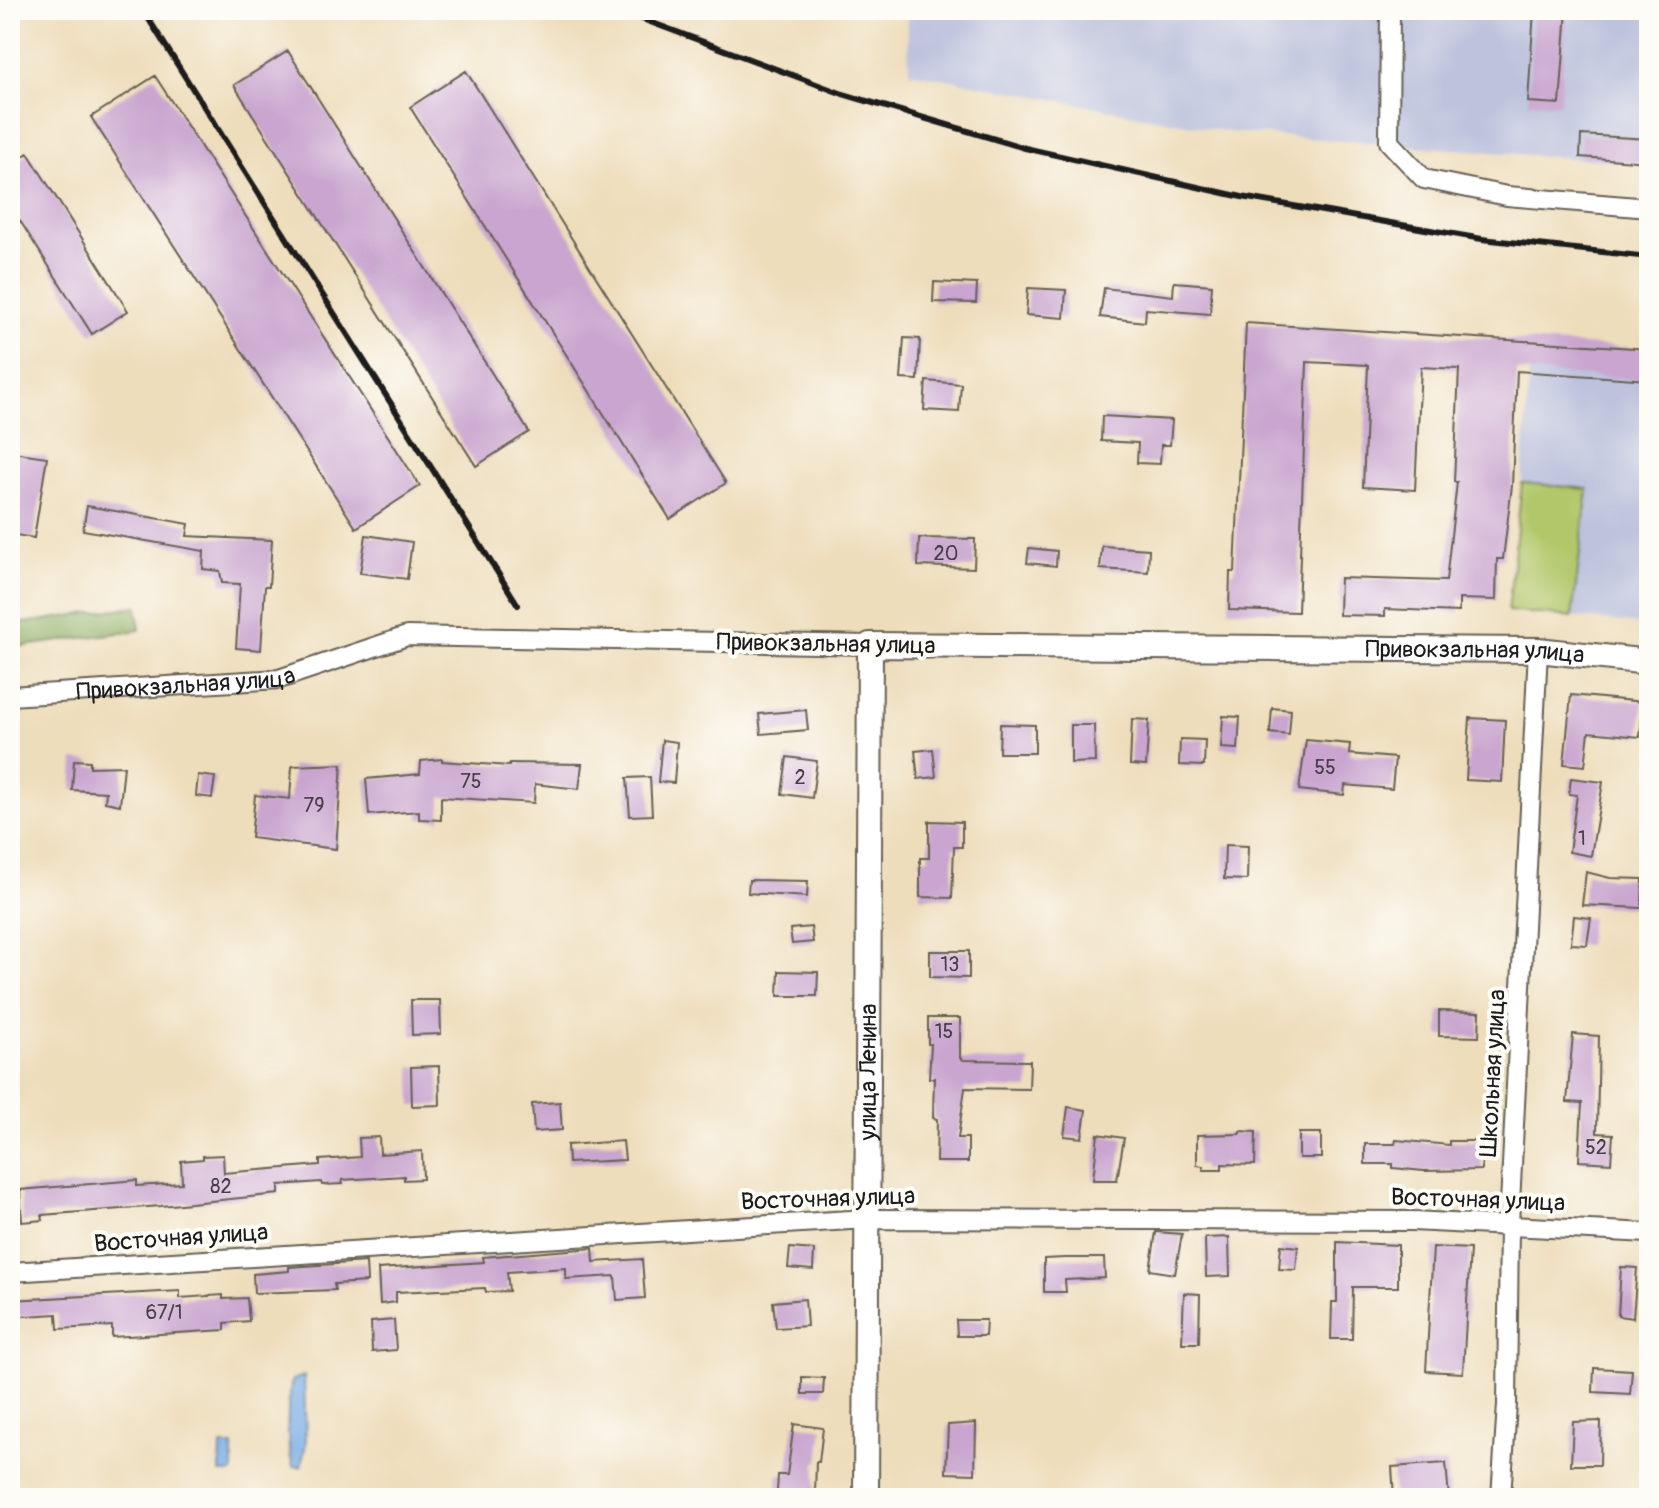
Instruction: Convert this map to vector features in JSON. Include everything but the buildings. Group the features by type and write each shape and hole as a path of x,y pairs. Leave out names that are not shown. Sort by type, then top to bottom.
{"street":[{"path":"1390,10 1389,142 1424,179 1507,196 1649,208"},
{"name":"Привокзальная улица","path":"10,696 279,679 407,636 870,645 1538,650 1649,662"},
{"name":"улица Ленина","path":"866,1498 870,645"},
{"name":"Школьная улица","path":"1501,1498 1507,1404 1509,1224 1538,650"},
{"name":"Восточная улица","path":"10,1272 867,1219 1397,1220 1649,1233"}],"shaded area":[{"path":"907,10 1649,10 1649,164 1229,132 909,72"},
{"path":"1531,342 1649,349 1649,625 1572,617 1588,489 1522,483"}],"green space":[{"path":"1522,483 1588,489 1572,617 1508,611"},
{"path":"137,606 140,630 10,648 10,625"}],"water":[{"path":"304,1376 306,1443 301,1467 293,1466 288,1423 292,1380"},
{"path":"221,1446 233,1446 233,1473 220,1473"}],"railway":[{"path":"143,10 518,605"},
{"path":"618,10 843,94 1025,148 1242,197 1482,239 1649,257"}]}
